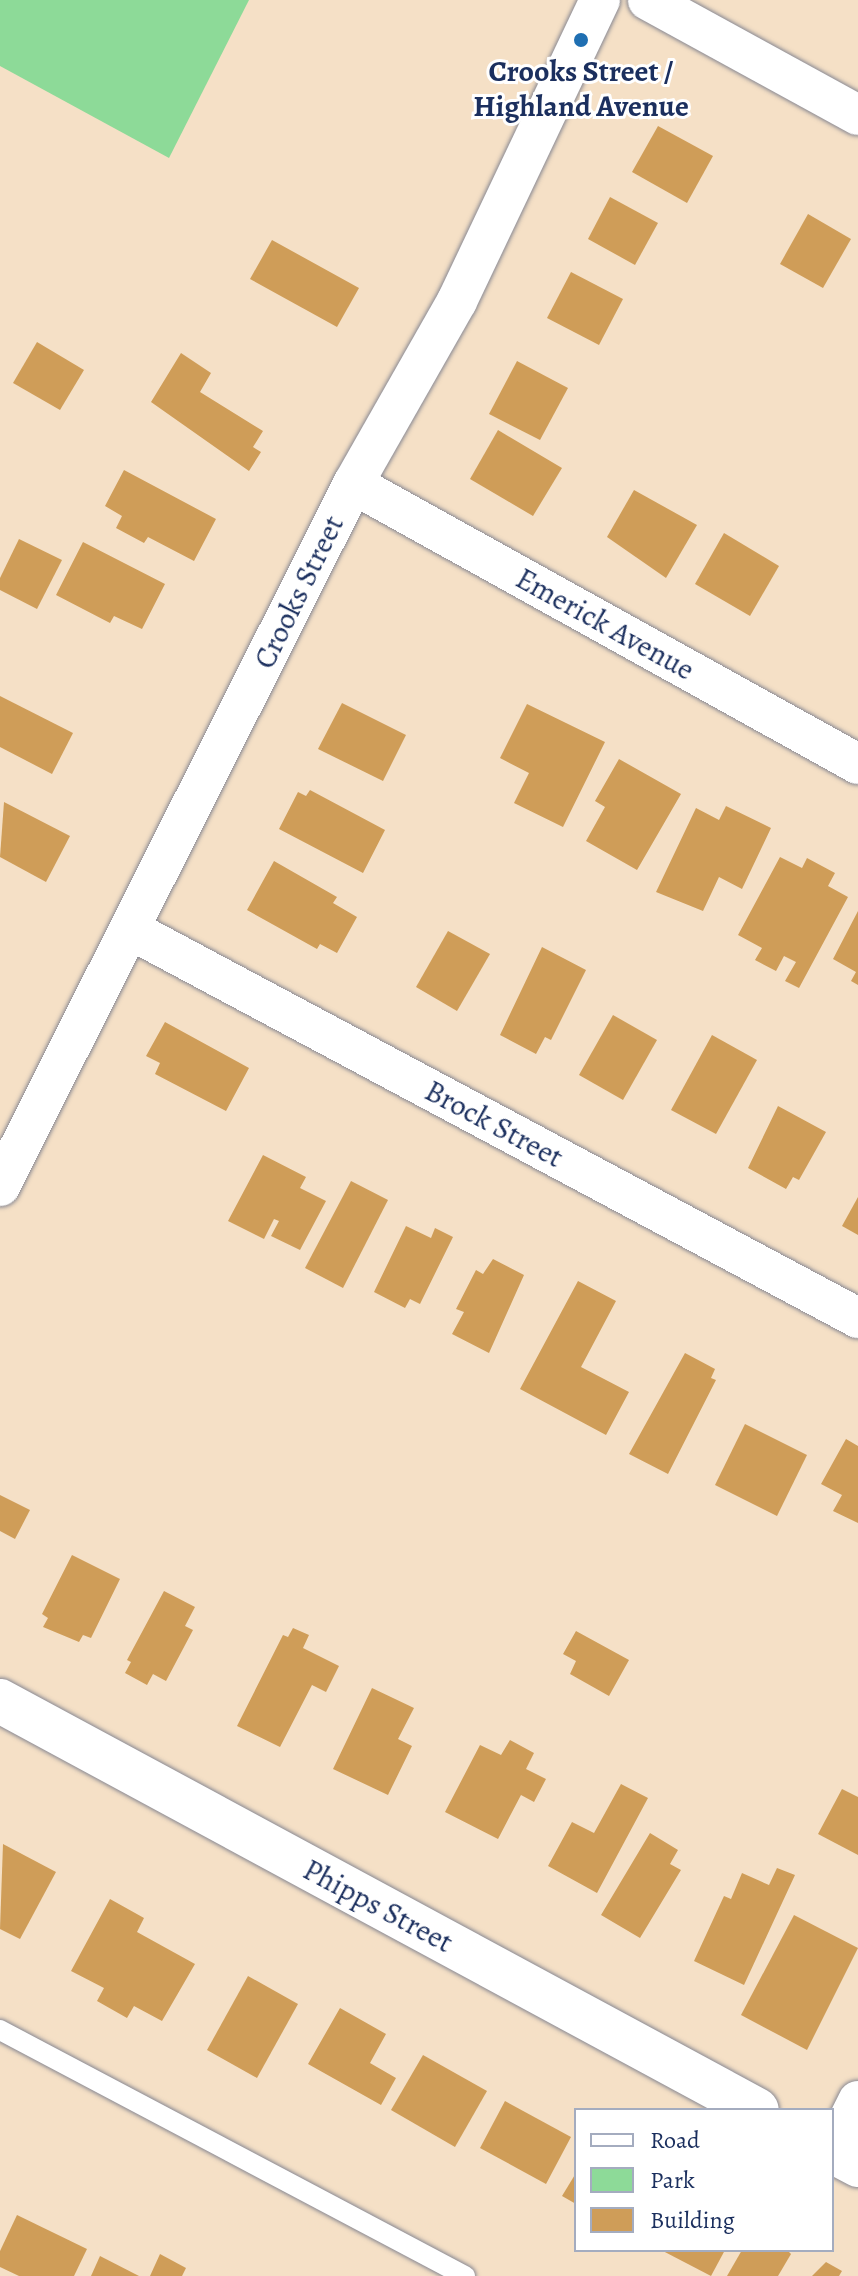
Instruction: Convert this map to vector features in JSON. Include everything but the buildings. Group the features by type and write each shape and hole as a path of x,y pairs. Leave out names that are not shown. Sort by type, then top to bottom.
{"main road":[{"name":"Phipps Street","path":"0,1701 753,2108"},
{"path":"834,2152 858,2165"}],"street":[{"name":"Crooks Street","path":"0,1186 353,484 457,301 600,0"},
{"path":"648,0 858,115"},
{"name":"Emerick Avenue","path":"353,484 858,764"},
{"name":"Brock Street","path":"131,930 858,1318"},
{"path":"834,2147 858,2101"}],"lane":[{"path":"0,2030 465,2276"}],"green space":[{"path":"0,0 249,0 169,158 0,66"}],"place":[{"name":"Crooks Street / Highland Avenue","path":"581,40"}]}
